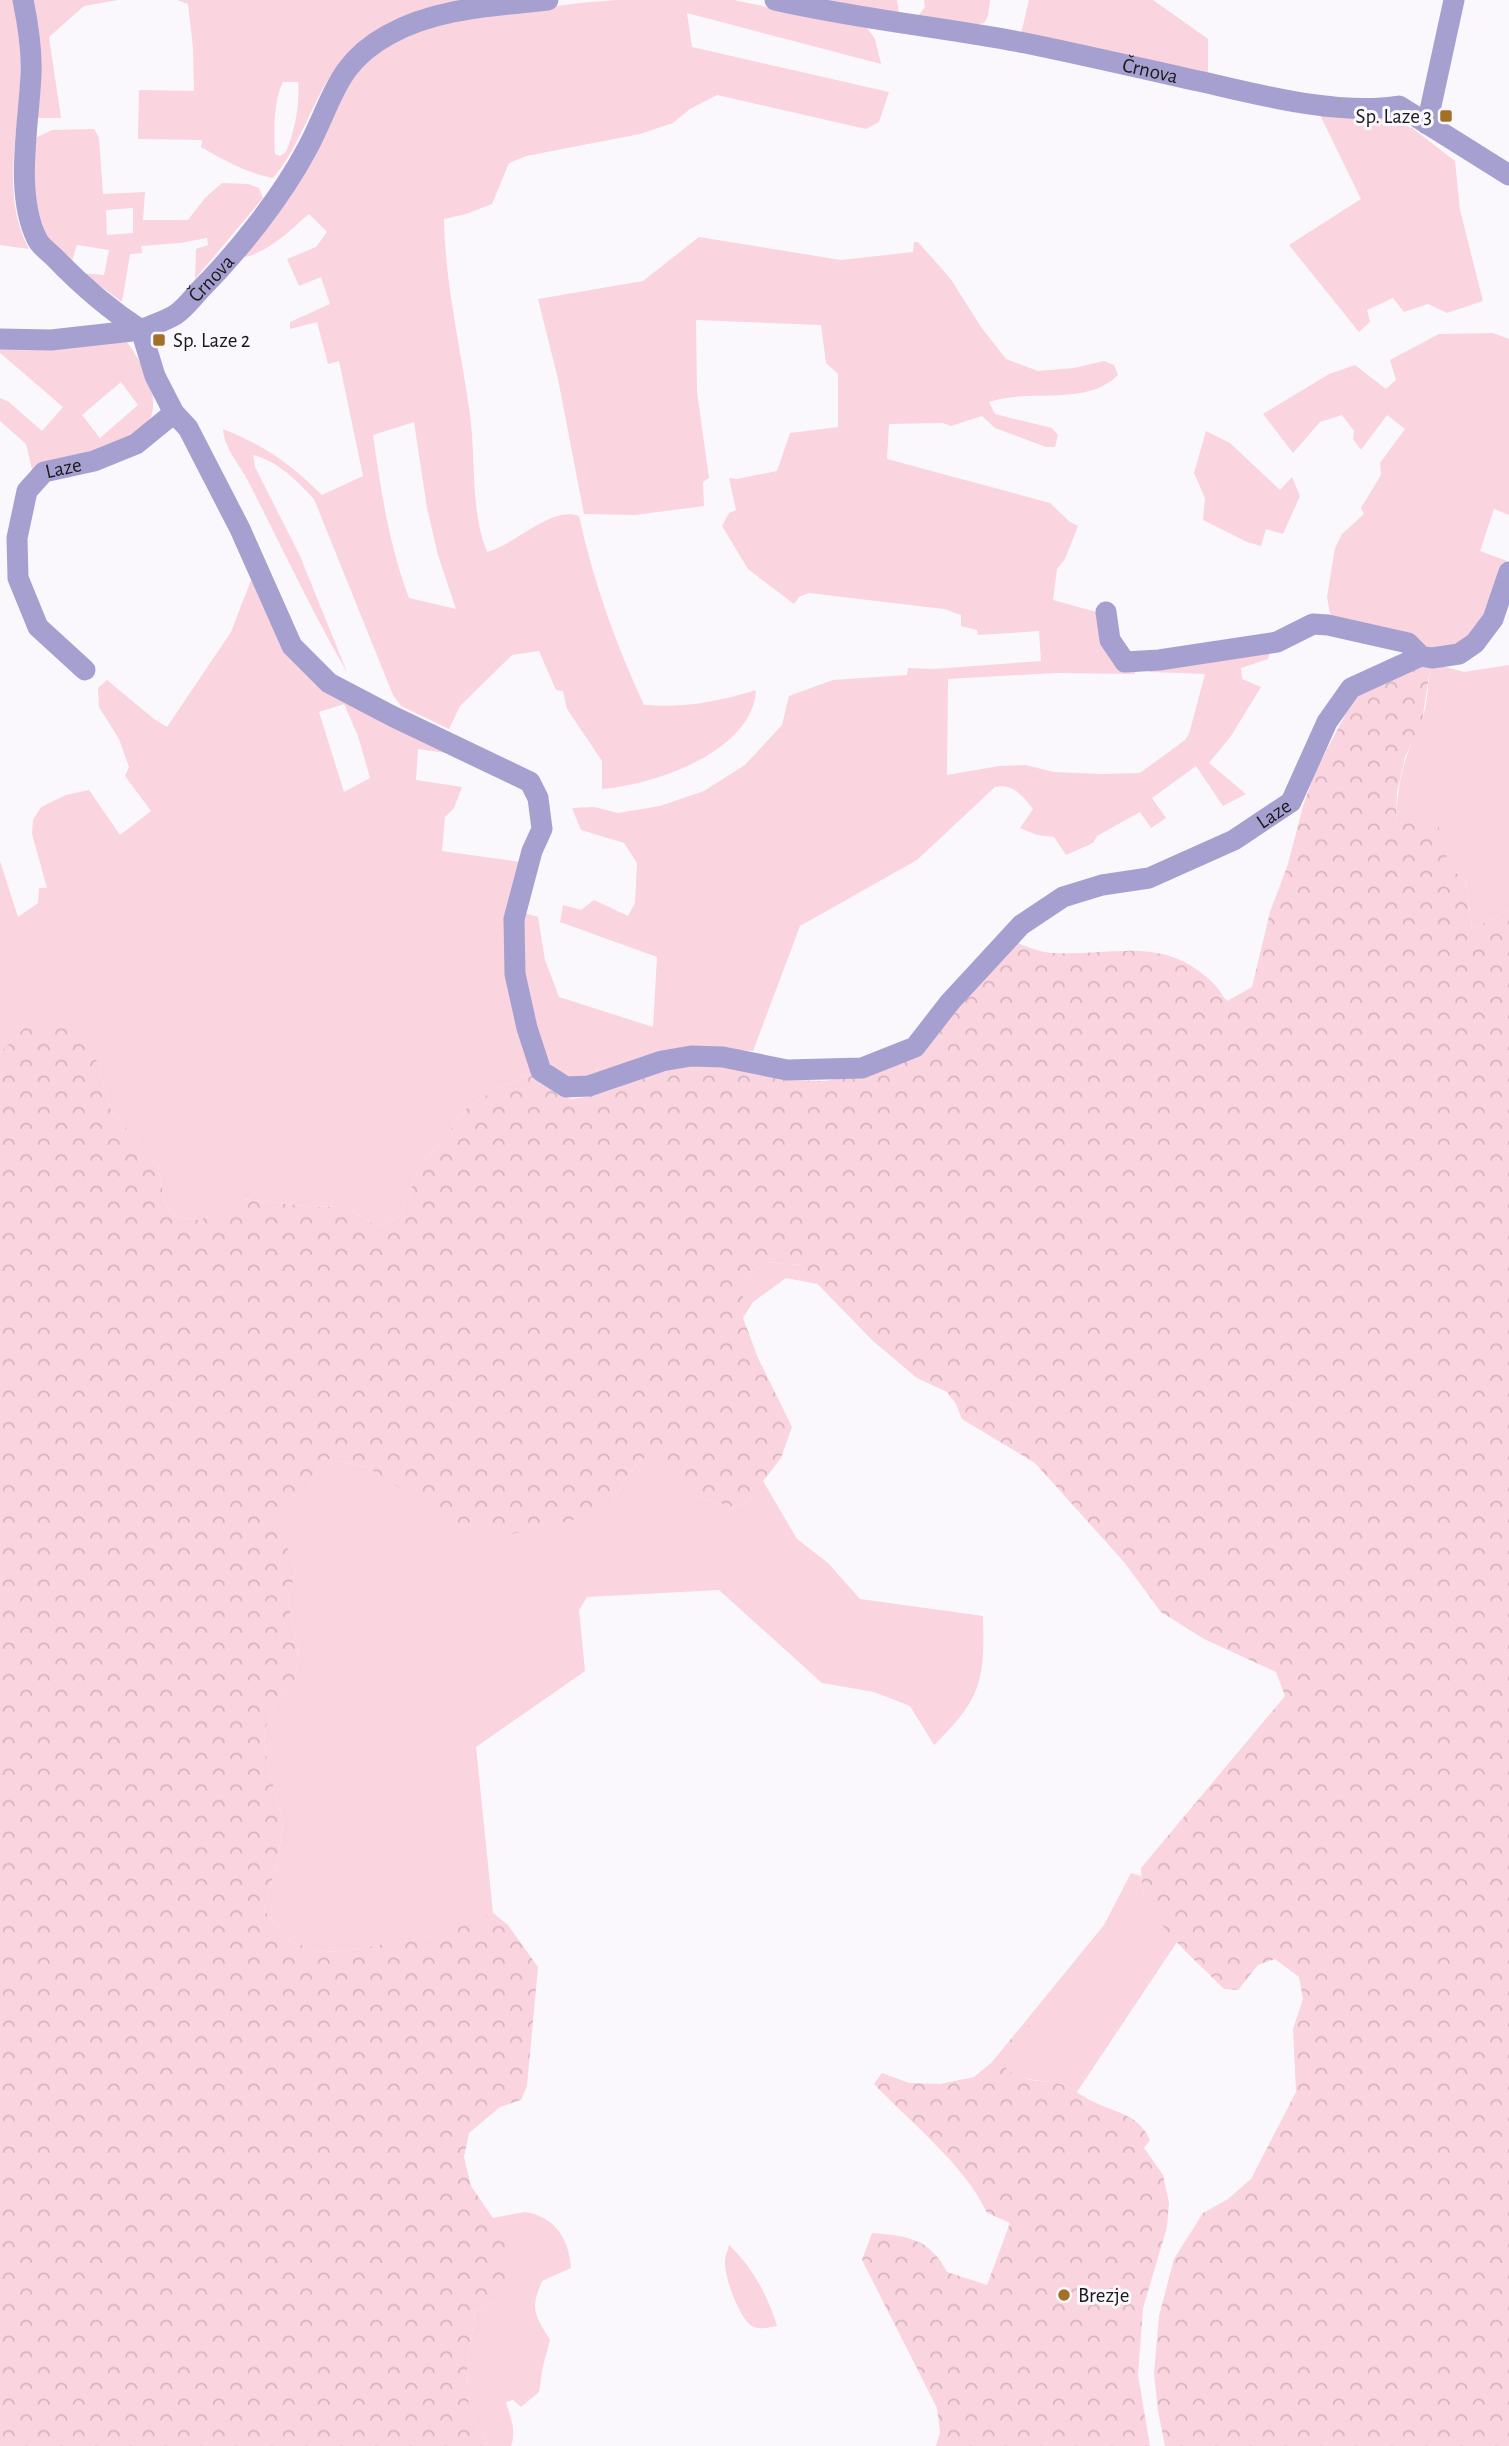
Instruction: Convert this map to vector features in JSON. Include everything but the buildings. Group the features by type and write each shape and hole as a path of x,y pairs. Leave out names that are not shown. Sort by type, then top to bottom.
{"street":[{"path":"23,0 31,71 26,207 37,241 70,275 141,330"},
{"name":"Črnova","path":"141,330 176,314 220,270 278,195 307,148 333,89 351,61 386,35 425,18 490,6 548,0"},
{"name":"Črnova","path":"775,0 1012,41 1284,100 1379,109 1399,106 1509,175"},
{"path":"1427,124 1454,0"},
{"path":"0,339 51,340 141,330"},
{"name":"Laze","path":"141,330 155,376 174,413 188,428 240,529 292,646 329,683 530,782 538,798 542,829 532,851 514,919 515,974 527,1028 541,1071 566,1087 589,1086 662,1061 691,1056 723,1057 787,1070 862,1068 915,1047 950,1002 1021,925 1063,897 1102,885 1149,878 1234,840 1291,802 1327,722 1351,688 1421,656 1432,658 1459,654 1475,643 1493,620 1509,572"},
{"name":"Laze","path":"85,670 38,627 18,578 17,538 27,491 44,472 94,461 136,444 174,413"},
{"path":"1106,612 1110,640 1125,662 1159,660 1277,642 1313,624 1408,643 1421,656"}],"green space":[{"path":"0,0 14,0 18,32 20,75 13,190 21,230 29,249 0,245"},
{"path":"32,0 118,0 84,6 49,37 61,118 38,118"},
{"path":"177,0 471,0 333,72 291,153 273,178 245,170 219,157 201,147 202,140 138,139 139,90 194,91 188,4","holes":["283,82 298,82 294,126 286,152 280,156 275,154 277,99"]},
{"path":"617,0 734,0 867,28 875,39 881,64 687,13 692,47 889,92 879,122 866,129 717,95 690,109 673,123 640,134 526,156 509,163 492,204 444,219 450,293 472,432 478,519 487,552 557,516 579,516 606,612 644,705 700,703 756,690 751,712 738,731 719,748 697,761 647,781 602,789 602,761 567,709 563,691 556,690 539,651 512,655 460,706 449,729 401,706 393,695 314,499 279,467 253,455 255,467 300,556 347,672 248,481 229,450 223,429 276,456 322,495 363,476 339,361 328,364 317,322 290,329 290,322 330,304 321,277 299,286 287,259 316,247 327,232 309,214 268,247 239,258 347,78 387,43 446,20","holes":["414,422 427,508 438,555 456,609 409,598 391,538 373,435"]},
{"path":"819,0 897,0 899,13"},
{"path":"924,0 990,0 988,16 984,23 975,25 918,16 925,7"},
{"path":"1029,0 1153,0 1208,39 1208,71 1204,77 1021,34"},
{"path":"1320,115 1381,117 1412,128 1455,161 1460,210 1483,301 1447,313 1428,304 1404,312 1393,298 1367,310 1370,322 1359,332 1289,245 1361,199"},
{"path":"94,129 99,138 103,194 145,192 143,220 188,220 205,198 222,183 248,184 259,188 263,198 195,279 196,249 208,245 207,238 141,246 142,253 130,254 122,302 83,273 104,275 109,250 77,245 71,264 48,241 32,194 35,138 52,130","holes":["133,208 133,233 107,235 106,210"]},
{"path":"699,237 841,260 913,252 914,242 918,242 950,278 981,327 1006,359 1038,371 1074,368 1104,361 1114,365 1118,375 1105,385 1090,391 1022,396 989,402 995,414 1052,428 1058,435 1055,447 1046,447 995,428 982,416 951,426 943,423 889,424 887,459 1050,503 1078,526 1065,559 1057,569 1053,600 1100,613 1135,667 1135,674 1056,673 948,679 947,775 999,766 1025,765 1054,772 1140,773 1185,740 1189,734 1205,674 1149,672 1149,668 1271,648 1268,659 1241,668 1242,679 1261,687 1231,736 1209,763 1246,794 1223,806 1196,766 1152,798 1166,818 1151,828 1140,812 1097,836 1093,843 1066,855 1054,837 1037,835 1020,828 1033,809 1012,789 995,787 917,860 800,926 753,1051 699,1048 585,1079 568,1080 539,1055 526,1004 521,912 538,917 545,960 559,997 653,1027 657,957 560,922 563,905 581,910 594,900 628,916 635,903 637,863 624,843 581,830 572,808 594,807 618,813 660,806 704,791 745,765 782,725 789,696 833,680 907,675 908,668 934,669 1041,661 1039,631 978,635 977,630 961,626 961,615 944,609 809,593 799,597 794,604 748,569 722,526 729,513 736,510 729,478 737,479 777,471 790,433 838,427 838,374 826,363 821,325 696,320 697,392 709,478 703,482 704,506 635,515 584,514 558,379 538,299 643,281"},
{"path":"1493,333 1509,339 1509,515 1494,509 1480,551 1507,561 1484,626 1454,647 1436,649 1411,637 1336,621 1330,613 1327,597 1335,548 1342,534 1364,514 1361,508 1381,475 1380,463 1405,429 1387,415 1361,450 1353,439 1354,431 1342,415 1320,422 1293,453 1263,414 1329,374 1355,365 1386,389 1396,380 1390,360 1439,334"},
{"path":"124,338 139,360 151,387 152,413 147,425 131,437 92,451 51,460 32,469 26,444 0,421 0,398 9,402 42,431 63,407 0,353 0,346","holes":["121,382 138,405 100,438 82,415"]},
{"path":"1206,431 1230,443 1280,490 1292,477 1300,496 1283,534 1266,529 1261,546 1203,520 1205,498 1194,473"},
{"path":"253,575 287,648 461,755 418,749 416,780 462,787 454,808 445,817 442,851 520,862 510,901 533,1073 497,1088 467,1108 419,1169 400,1216 376,1226 345,1206 311,1207 244,1199 200,1220 176,1217 165,1203 158,1166 111,1110 95,1055 24,1028 0,1053 0,861 18,917 38,903 39,888 47,888 32,834 33,820 41,807 66,795 89,790 120,835 151,811 125,776 129,767 119,739 99,707 98,688 107,680 167,727 231,632","holes":["344,704 358,736 370,778 344,792 319,712"]},
{"path":"1431,663 1464,672 1509,665 1509,910 1472,929 1466,881 1396,826 1402,772 1423,716"},
{"path":"1431,663 1422,721 1405,757 1397,792 1396,825 1417,813 1434,816 1448,850 1445,864 1466,881 1472,929 1509,910 1509,2446 1165,2446 1154,2373 1159,2316 1174,2259 1203,2213 1228,2199 1251,2179 1296,2092 1293,2029 1303,1999 1299,1977 1275,1959 1258,1965 1238,1990 1224,1989 1159,1922 1144,1896 1141,1868 1285,1696 1276,1672 1204,1639 1161,1612 1124,1562 1035,1463 962,1419 947,1392 917,1378 873,1341 799,1265 767,1262 743,1279 743,1318 758,1358 792,1427 781,1458 747,1502 735,1507 699,1498 661,1456 642,1459 622,1483 614,1500 592,1515 511,1534 462,1528 367,1467 324,1458 308,1489 293,1496 278,1526 296,1567 288,1602 299,1650 294,1683 273,1706 264,1733 267,1761 283,1822 278,1859 264,1910 290,1941 322,1952 440,1935 493,1913 508,1925 538,1967 527,2086 521,2100 500,2107 469,2133 464,2157 471,2186 508,2240 511,2271 497,2301 475,2312 467,2369 469,2412 489,2446 0,2446 0,1053 24,1028 51,1026 79,1031 95,1055 111,1110 158,1166 165,1203 176,1217 200,1220 243,1199 311,1207 345,1206 376,1226 400,1216 419,1169 467,1108 497,1088 533,1073 551,1089 571,1099 617,1088 677,1065 734,1066 791,1080 825,1081 888,1068 1017,943 1049,953 1138,951 1177,958 1195,968 1214,984 1227,1001 1252,987 1270,912 1288,864 1303,806 1316,770 1358,691"},
{"path":"767,1262 799,1265 818,1284 786,1278 753,1302 743,1318 743,1279"},
{"path":"661,1455 699,1498 735,1507 747,1502 763,1481 797,1539 828,1563 860,1599 983,1616 981,1673 977,1688 962,1715 934,1745 910,1706 874,1692 822,1683 719,1590 587,1597 579,1610 585,1671 476,1747 493,1913 441,1935 343,1951 322,1952 290,1941 264,1910 278,1859 283,1822 267,1761 264,1733 273,1706 294,1683 299,1650 288,1602 296,1567 277,1526 293,1496 308,1489 324,1458 367,1467 405,1490 614,1500 622,1483 642,1459"},
{"path":"1131,1873 1141,1876 1143,1894 1177,1942 1077,2092 1062,2084 1014,2077 1006,2069 1033,2029 1024,2023 1104,1925"},
{"path":"1024,2023 1034,2029 1006,2069 1024,2078 1062,2084 1132,2119 1150,2140 1144,2148 1163,2175 1169,2203 1167,2227 1143,2308 1138,2375 1150,2446 936,2446 940,2432 937,2408 862,2260 872,2233 907,2238 933,2252 947,2272 987,2285 1010,2223 987,2213 951,2161 874,2084 882,2073 909,2083 940,2084 974,2077 992,2062"},
{"path":"525,2212 545,2219 558,2231 567,2247 571,2268 542,2281 536,2299 537,2317 550,2340 539,2392 521,2407 513,2400 506,2402 513,2429 511,2446 489,2446 469,2412 467,2369 475,2312 497,2301 508,2240 492,2218"},
{"path":"729,2245 758,2282 777,2326 757,2328 743,2317 725,2268"}],"place":[{"name":"Sp. Laze 3","path":"1446,116"},
{"name":"Sp. Laze 2","path":"159,340"},
{"name":"Brezje","path":"1064,2295"}]}
